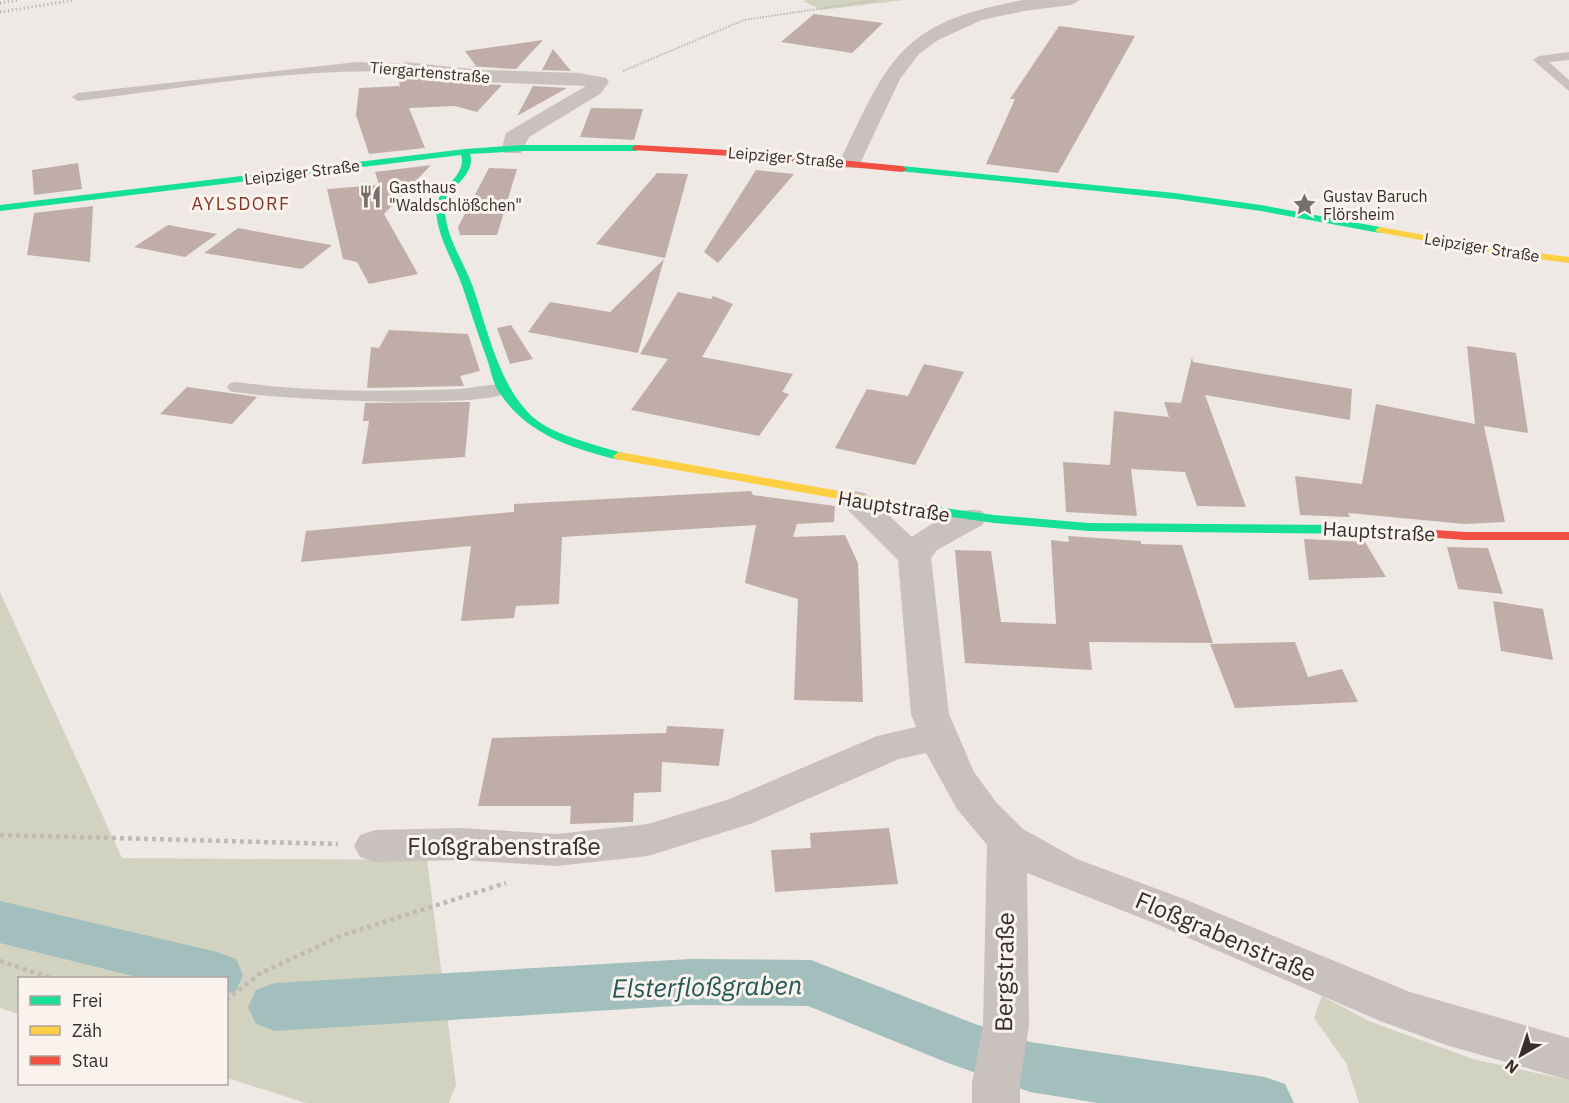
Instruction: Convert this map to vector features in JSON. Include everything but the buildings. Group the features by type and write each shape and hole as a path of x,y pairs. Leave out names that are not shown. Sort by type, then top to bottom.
{"street":[{"path":"850,163 895,70 921,42 942,30 983,15 1028,5 1071,0"},
{"name":"Tiergartenstraße","path":"405,68 482,76 579,79 599,82"},
{"path":"513,148 517,135 594,90 599,82"},
{"name":"Leipziger Straße","path":"0,208 465,152 570,145 688,149 850,163 1222,202 1484,249 1569,260"},
{"name":"Hauptstraße","path":"465,152 468,162 462,177 442,201 442,225 503,390 531,422 550,434 593,450 854,500 971,518 1158,529 1318,527 1465,536 1569,536"},
{"path":"854,500 914,557 925,543 971,518"},
{"name":"Floßgrabenstraße","path":"914,557 930,714 948,761 965,788 1008,840 1063,870 1356,991 1441,1022 1569,1059"},
{"name":"Floßgrabenstraße","path":"375,846 461,844 557,850 609,847 648,840 694,828 805,785 891,746 938,737"},
{"name":"Bergstraße","path":"995,1098 1006,1029 1008,930 1004,885 1008,840"}],"lane":[{"path":"1569,56 1539,60 1569,87"},
{"name":"Tiergartenstraße","path":"78,97 357,66 405,68"},
{"path":"236,387 281,394 344,397 471,394 503,390"}],"path":[{"path":"599,82 744,20 784,12 878,0"},
{"path":"0,835 375,846"},
{"path":"228,998 261,973 343,935 503,885 557,850"},
{"path":"0,961 48,977"}],"green space":[{"path":"904,0 821,10 803,1"},
{"path":"0,592 122,858 427,860 456,1085 449,1103 306,1103 228,1078 228,977 18,977 18,1014 0,1008"},
{"path":"1322,996 1371,1022 1473,1059 1569,1080 1569,1103 1359,1103 1346,1063 1314,1018"}],"waterway":[{"name":"Elsterfloßgraben","path":"0,922 217,975"},
{"name":"Elsterfloßgraben","path":"275,1007 690,982 811,983 968,1046 1030,1067 1265,1103"}],"railway":[{"path":"0,3 17,0"},
{"path":"0,12 75,0"}],"traffic: fast":[{"path":"0,208 465,152 522,148 636,148"},
{"path":"465,152 468,162 465,170 446,195 440,208 447,241 466,283 503,390 531,422 571,442 619,456"},
{"path":"902,169 1175,196 1261,208 1380,230"},
{"path":"901,506 994,519 1088,527 1375,530"}],"traffic: slow":[{"path":"1380,230 1491,250 1569,260"},
{"path":"619,456 901,506"}],"traffic: jam":[{"path":"636,148 747,154 902,169"},
{"path":"1375,530 1465,536 1569,536"}],"place":[{"name":"Gasthaus \"Waldschlößchen\"","path":"371,196"},
{"name":"Gustav Baruch Flörsheim","path":"1305,205"}],"district":[{"name":"AYLSDORF","path":"241,203"}]}
